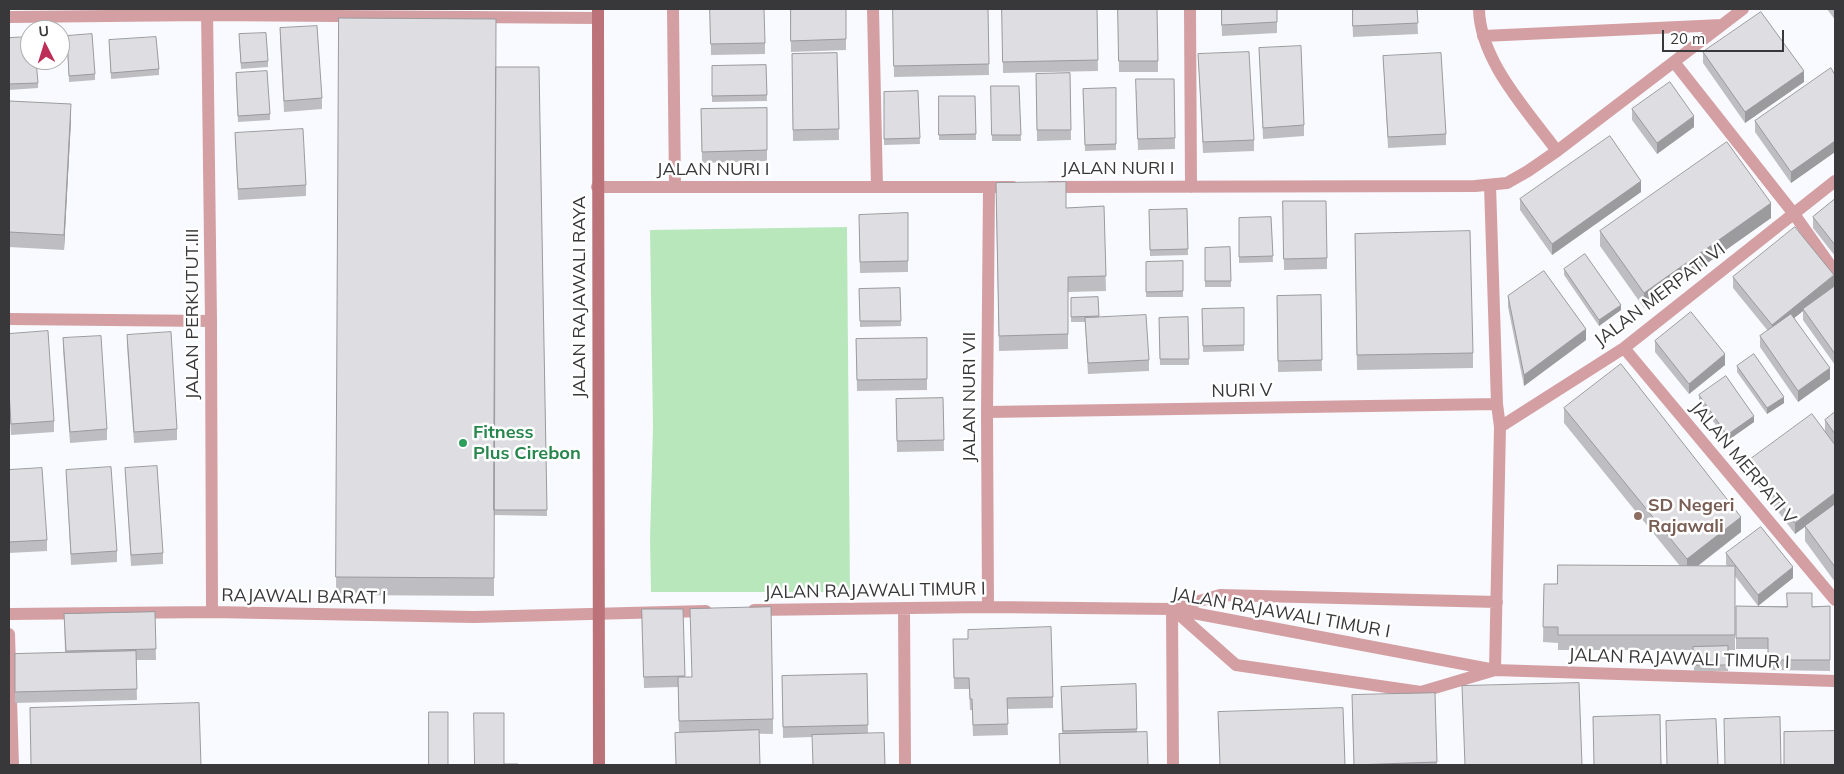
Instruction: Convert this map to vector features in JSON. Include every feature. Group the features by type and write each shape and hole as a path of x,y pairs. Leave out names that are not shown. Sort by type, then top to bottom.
{"street":[{"path":"673,9 676,187"},
{"path":"872,9 877,187"},
{"path":"1190,9 1190,187"},
{"path":"1479,9 1479,26 1500,73 1558,151"},
{"name":"JALAN NURI I","path":"597,187 1190,187 1490,185 1507,183 1558,151 1743,9"},
{"path":"9,17 207,12 598,14"},
{"name":"JALAN PERKUTUT.III","path":"207,12 212,612"},
{"name":"JALAN RAJAWALI RAYA","path":"598,14 599,765"},
{"path":"1483,36 1722,25"},
{"path":"1674,62 1794,214 1835,272"},
{"name":"JALAN MERPATI VI","path":"1500,427 1624,348 1835,182"},
{"path":"1172,609 1236,664 1422,692 1495,670 1500,427 1497,404 1490,185"},
{"name":"JALAN NURI VII","path":"988,607 989,186"},
{"path":"9,319 211,321"},
{"name":"JALAN MERPATI V","path":"1624,348 1835,600"},
{"name":"NURI V","path":"987,412 1497,404"},
{"path":"1172,609 1220,595 1497,602"},
{"name":"JALAN RAJAWALI TIMUR I","path":"738,611 988,607 1172,609 1495,670 1835,682"},
{"path":"904,608 905,765"},
{"path":"1172,609 1174,765"},
{"path":"598,614 718,611"},
{"name":"RAJAWALI BARAT I","path":"9,614 212,612 474,617 598,614"},
{"path":"9,634 11,760"}],"green space":[{"path":"847,227 850,592 651,592 650,539 653,426 650,230"}],"building":[{"path":"710,9 764,9 765,43 711,44"},
{"path":"791,9 846,9 846,39 791,41"},
{"path":"893,9 988,9 989,64 894,66"},
{"path":"1002,9 1097,9 1098,60 1003,62"},
{"path":"1118,9 1157,9 1158,61 1119,61"},
{"path":"1222,9 1277,9 1277,22 1222,25"},
{"path":"1353,9 1417,9 1418,23 1353,26"},
{"path":"1761,12 1804,71 1745,112 1703,52"},
{"path":"339,18 496,19 494,578 336,577"},
{"path":"317,26 322,98 284,101 280,28"},
{"path":"266,33 268,61 241,63 239,34"},
{"path":"92,34 95,74 69,76 70,36"},
{"path":"20,37 20,70 37,70 38,83 9,84 9,38"},
{"path":"156,37 159,69 111,73 109,40"},
{"path":"1301,46 1304,125 1263,128 1259,48"},
{"path":"1249,52 1254,140 1203,142 1198,54"},
{"path":"837,53 839,129 793,130 792,54"},
{"path":"1441,53 1446,134 1388,137 1383,56"},
{"path":"766,65 767,95 712,96 712,66"},
{"path":"496,67 539,67 547,510 494,510"},
{"path":"1831,68 1835,75 1835,141 1791,172 1755,121"},
{"path":"267,71 270,114 238,116 236,73"},
{"path":"1070,73 1071,130 1037,130 1036,74"},
{"path":"1136,79 1174,79 1175,138 1138,139"},
{"path":"1670,82 1694,116 1657,143 1632,109"},
{"path":"991,86 1019,86 1021,135 992,135"},
{"path":"1116,88 1116,144 1085,145 1083,89"},
{"path":"918,91 920,138 884,139 884,92"},
{"path":"939,96 975,96 976,134 939,135"},
{"path":"9,101 71,104 64,235 9,232"},
{"path":"767,108 767,150 702,152 701,109"},
{"path":"303,129 306,185 238,189 235,133"},
{"path":"1610,136 1641,181 1552,244 1520,199"},
{"path":"1727,142 1771,203 1644,293 1600,231"},
{"path":"1066,182 1066,208 1104,206 1106,276 1068,277 1068,334 999,336 996,183"},
{"path":"1835,199 1835,245 1813,217"},
{"path":"1283,201 1326,201 1327,258 1284,259"},
{"path":"1187,209 1188,249 1150,250 1149,210"},
{"path":"908,213 908,261 860,262 859,215"},
{"path":"1271,217 1273,256 1239,257 1239,218"},
{"path":"1795,227 1834,275 1772,325 1733,277"},
{"path":"1470,231 1473,353 1357,355 1355,234"},
{"path":"1230,247 1231,281 1205,281 1205,248"},
{"path":"1585,254 1621,305 1599,320 1564,269"},
{"path":"1183,261 1183,291 1146,292 1146,262"},
{"path":"1544,271 1586,329 1524,375 1508,296"},
{"path":"1835,286 1835,354 1803,309"},
{"path":"900,288 901,321 860,321 859,289"},
{"path":"1321,295 1322,360 1278,361 1277,296"},
{"path":"1098,297 1099,316 1071,317 1071,298"},
{"path":"1244,308 1244,345 1203,346 1202,309"},
{"path":"1691,312 1725,354 1689,384 1655,341"},
{"path":"1791,314 1830,368 1798,391 1760,336"},
{"path":"1146,315 1149,360 1088,363 1085,318"},
{"path":"1188,317 1189,359 1160,359 1159,318"},
{"path":"48,331 54,421 11,424 9,334"},
{"path":"171,332 177,429 134,432 127,335"},
{"path":"101,336 107,429 70,432 63,338"},
{"path":"927,338 927,379 857,380 856,339"},
{"path":"1754,354 1784,397 1767,408 1737,366"},
{"path":"1621,364 1741,517 1687,559 1564,408"},
{"path":"1726,376 1754,416 1727,435 1699,395"},
{"path":"943,398 944,440 897,441 896,399"},
{"path":"1835,412 1835,434 1825,420"},
{"path":"1812,414 1835,445 1835,493 1795,523 1748,461"},
{"path":"157,466 163,553 131,555 125,468"},
{"path":"111,467 117,551 71,554 66,470"},
{"path":"42,468 47,540 9,542 9,470"},
{"path":"1835,504 1835,567 1805,526"},
{"path":"1761,527 1793,567 1758,595 1726,553"},
{"path":"1558,565 1735,566 1735,635 1558,635 1558,627 1543,627 1544,584 1557,584"},
{"path":"1787,593 1812,593 1812,607 1830,606 1830,660 1768,660 1768,638 1736,638 1736,606 1787,607"},
{"path":"771,607 773,719 679,721 678,677 692,677 690,609"},
{"path":"642,609 683,609 685,676 644,677"},
{"path":"155,612 156,649 66,651 64,614"},
{"path":"1051,627 1053,697 1007,698 1008,724 973,725 969,678 954,678 953,639 968,639 968,630"},
{"path":"1728,646 1728,665 1694,665 1693,647"},
{"path":"136,651 137,689 15,692 15,654"},
{"path":"867,674 868,725 783,727 782,676"},
{"path":"1579,683 1582,765 1465,765 1462,686"},
{"path":"1136,684 1137,729 1063,731 1061,687"},
{"path":"1435,693 1437,762 1354,765 1352,695"},
{"path":"199,703 201,765 31,765 30,708"},
{"path":"1343,708 1345,765 1220,765 1218,712"},
{"path":"429,712 448,712 448,765 429,765"},
{"path":"474,713 504,713 504,764 518,765 475,765"},
{"path":"1660,715 1661,765 1594,765 1593,717"},
{"path":"1780,717 1781,765 1725,765 1724,719"},
{"path":"1716,719 1718,765 1667,765 1666,721"},
{"path":"759,730 760,765 676,765 675,733"},
{"path":"1835,731 1835,765 1784,765 1784,732"},
{"path":"1147,732 1148,765 1060,765 1059,734"},
{"path":"884,733 885,765 813,765 812,735"}],"place":[{"name":"Fitness Plus Cirebon","path":"463,443"},
{"name":"SD Negeri Rajawali","path":"1638,516"}]}
